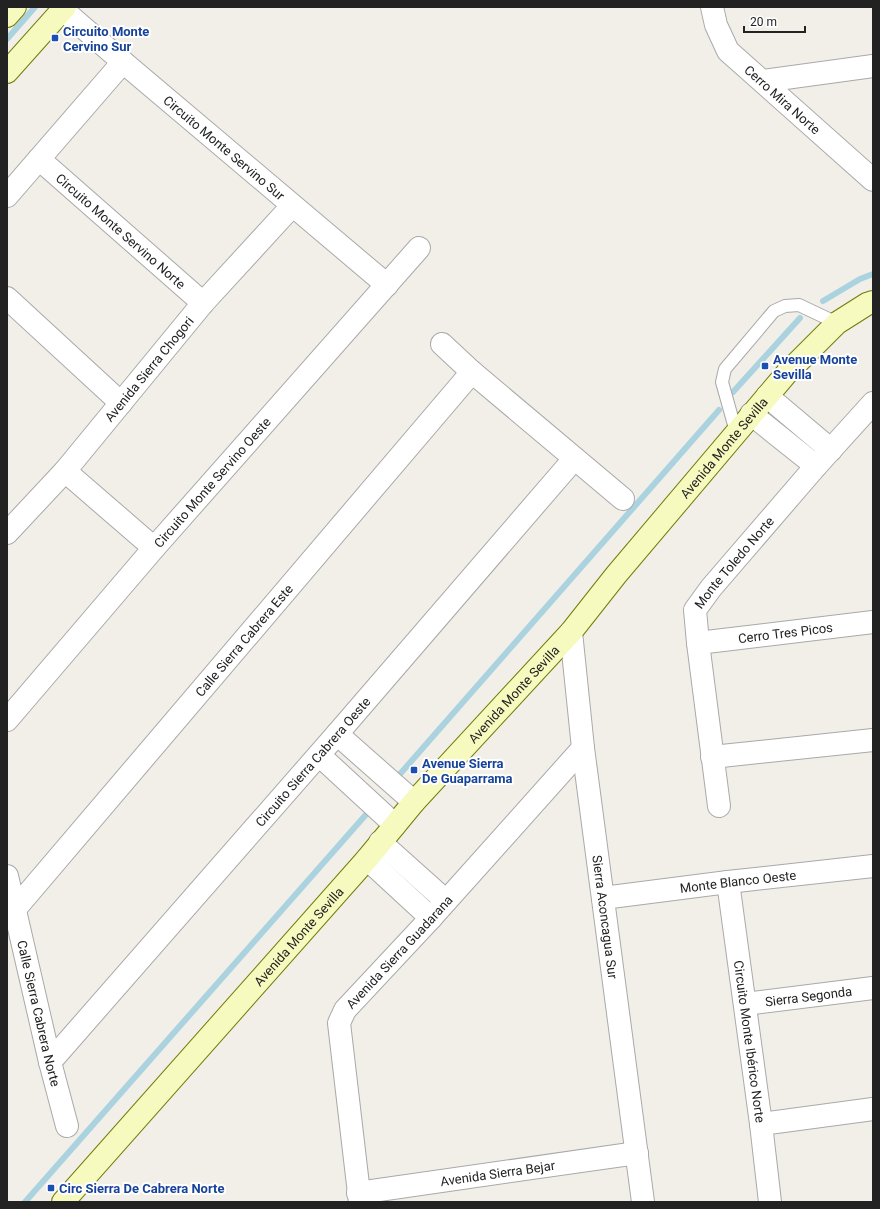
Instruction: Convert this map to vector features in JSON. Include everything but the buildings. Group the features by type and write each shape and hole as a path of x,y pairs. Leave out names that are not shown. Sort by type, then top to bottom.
{"street":[{"path":"7,16 15,7"},
{"name":"Cerro Mira Norte","path":"712,7 716,25 728,51 873,180"},
{"path":"7,72 64,8"},
{"name":"Circuito Monte Servino Sur","path":"64,8 123,62 387,285"},
{"path":"7,196 123,62"},
{"path":"763,81 873,66"},
{"name":"Circuito Monte Servino Norte","path":"39,159 203,303"},
{"name":"Avenida Sierra Chogori","path":"7,533 65,471 203,303 292,206"},
{"name":"Circuito Monte Servino Oeste","path":"7,720 154,548 419,248"},
{"path":"7,298 121,402"},
{"name":"Avenida Monte Sevilla","path":"63,1202 367,859 414,802 571,632 736,432 786,374 837,323 867,304 873,302"},
{"path":"442,344 472,372 623,499"},
{"name":"Calle Sierra Cabrera Este","path":"15,908 472,372"},
{"path":"767,396 824,458"},
{"name":"Monte Toledo Norte","path":"719,806 695,610 711,588 873,403"},
{"path":"752,414 824,458"},
{"name":"Circuito Sierra Cabrera Oeste","path":"50,1062 338,734 574,459"},
{"path":"65,471 154,548"},
{"name":"Cerro Tres Picos","path":"698,643 873,622"},
{"name":"Sierra Aconcagua Sur","path":"571,632 583,748 643,1202"},
{"path":"338,734 414,802"},
{"path":"712,757 873,740"},
{"name":"Avenida Sierra Guadarana","path":"359,1198 339,1023 344,1010 431,918 583,748"},
{"path":"319,755 395,825"},
{"path":"380,842 446,901"},
{"path":"367,859 431,918"},
{"name":"Monte Blanco Oeste","path":"603,898 873,866"},
{"name":"Calle Sierra Cabrera Norte","path":"7,876 50,1062 68,1126"},
{"name":"Circuito Monte Ibérico Norte","path":"728,882 761,1124 770,1202"},
{"name":"Sierra Segonda","path":"745,1004 873,988"},
{"path":"761,1124 873,1109"},
{"name":"Avenida Sierra Bejar","path":"359,1198 637,1154"}],"lane":[{"path":"736,432 722,382 725,369 774,311 785,306 800,305 837,323"}],"waterway":[{"path":"7,39 35,7"},
{"path":"823,301 860,279 873,274"},
{"path":"733,392 800,318"},
{"path":"400,774 719,410"},
{"path":"25,1202 370,810"}],"place":[{"name":"Circuito Monte Cervino Sur","path":"55,38"},
{"name":"Avenue Monte Sevilla","path":"765,366"},
{"name":"Avenue Sierra De Guaparrama","path":"414,770"},
{"name":"Circ Sierra De Cabrera Norte","path":"51,1188"}]}
